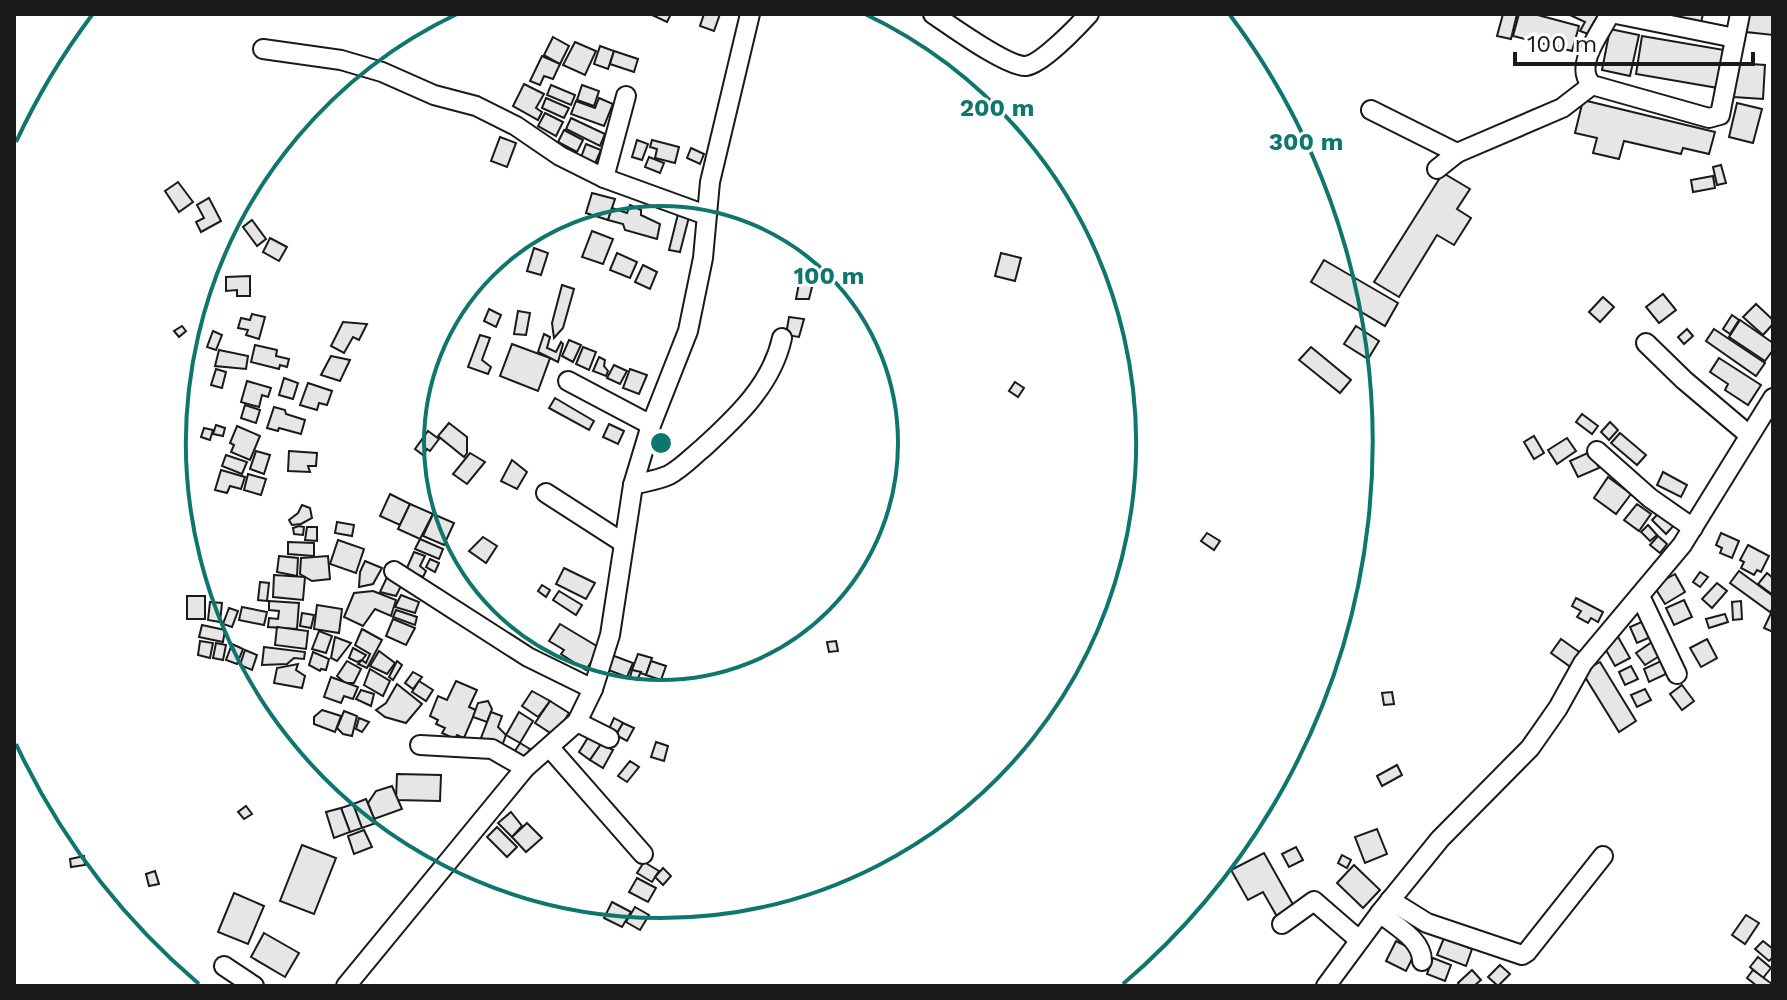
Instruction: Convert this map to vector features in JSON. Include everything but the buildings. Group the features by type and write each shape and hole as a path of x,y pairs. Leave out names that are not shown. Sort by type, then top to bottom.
{"street":[{"path":"346,986 525,768 577,722 593,689 610,635 633,485 651,425 688,331 703,258 706,215 725,111 750,14"},
{"path":"933,14 1008,62 1023,66 1031,65 1051,50 1089,14"},
{"path":"1610,14 1584,66 1585,76 1592,85 1693,115 1715,118 1720,115 1740,14"},
{"path":"1616,14 1735,38"},
{"path":"263,49 341,60 382,72 434,95 476,106 604,178 706,215"},
{"path":"1437,169 1457,153 1562,108 1592,85"},
{"path":"604,178 626,96"},
{"path":"1371,110 1457,153"},
{"path":"633,485 667,476 684,465 733,421 766,378 777,358 782,338"},
{"path":"1646,343 1684,380 1760,428"},
{"path":"568,381 651,425"},
{"path":"1326,986 1440,839 1530,748 1558,708 1583,663 1693,528 1760,428 1773,398"},
{"path":"1597,451 1650,498 1693,528"},
{"path":"546,493 622,542"},
{"path":"394,571 528,657 593,689"},
{"path":"1640,596 1677,674"},
{"path":"577,722 609,738"},
{"path":"420,745 492,749 525,768"},
{"path":"550,748 643,854"},
{"path":"1385,907 1522,955 1603,856"},
{"path":"1282,924 1314,901 1359,940"},
{"path":"1385,907 1422,950 1422,961"},
{"path":"224,966 254,986"}]}
